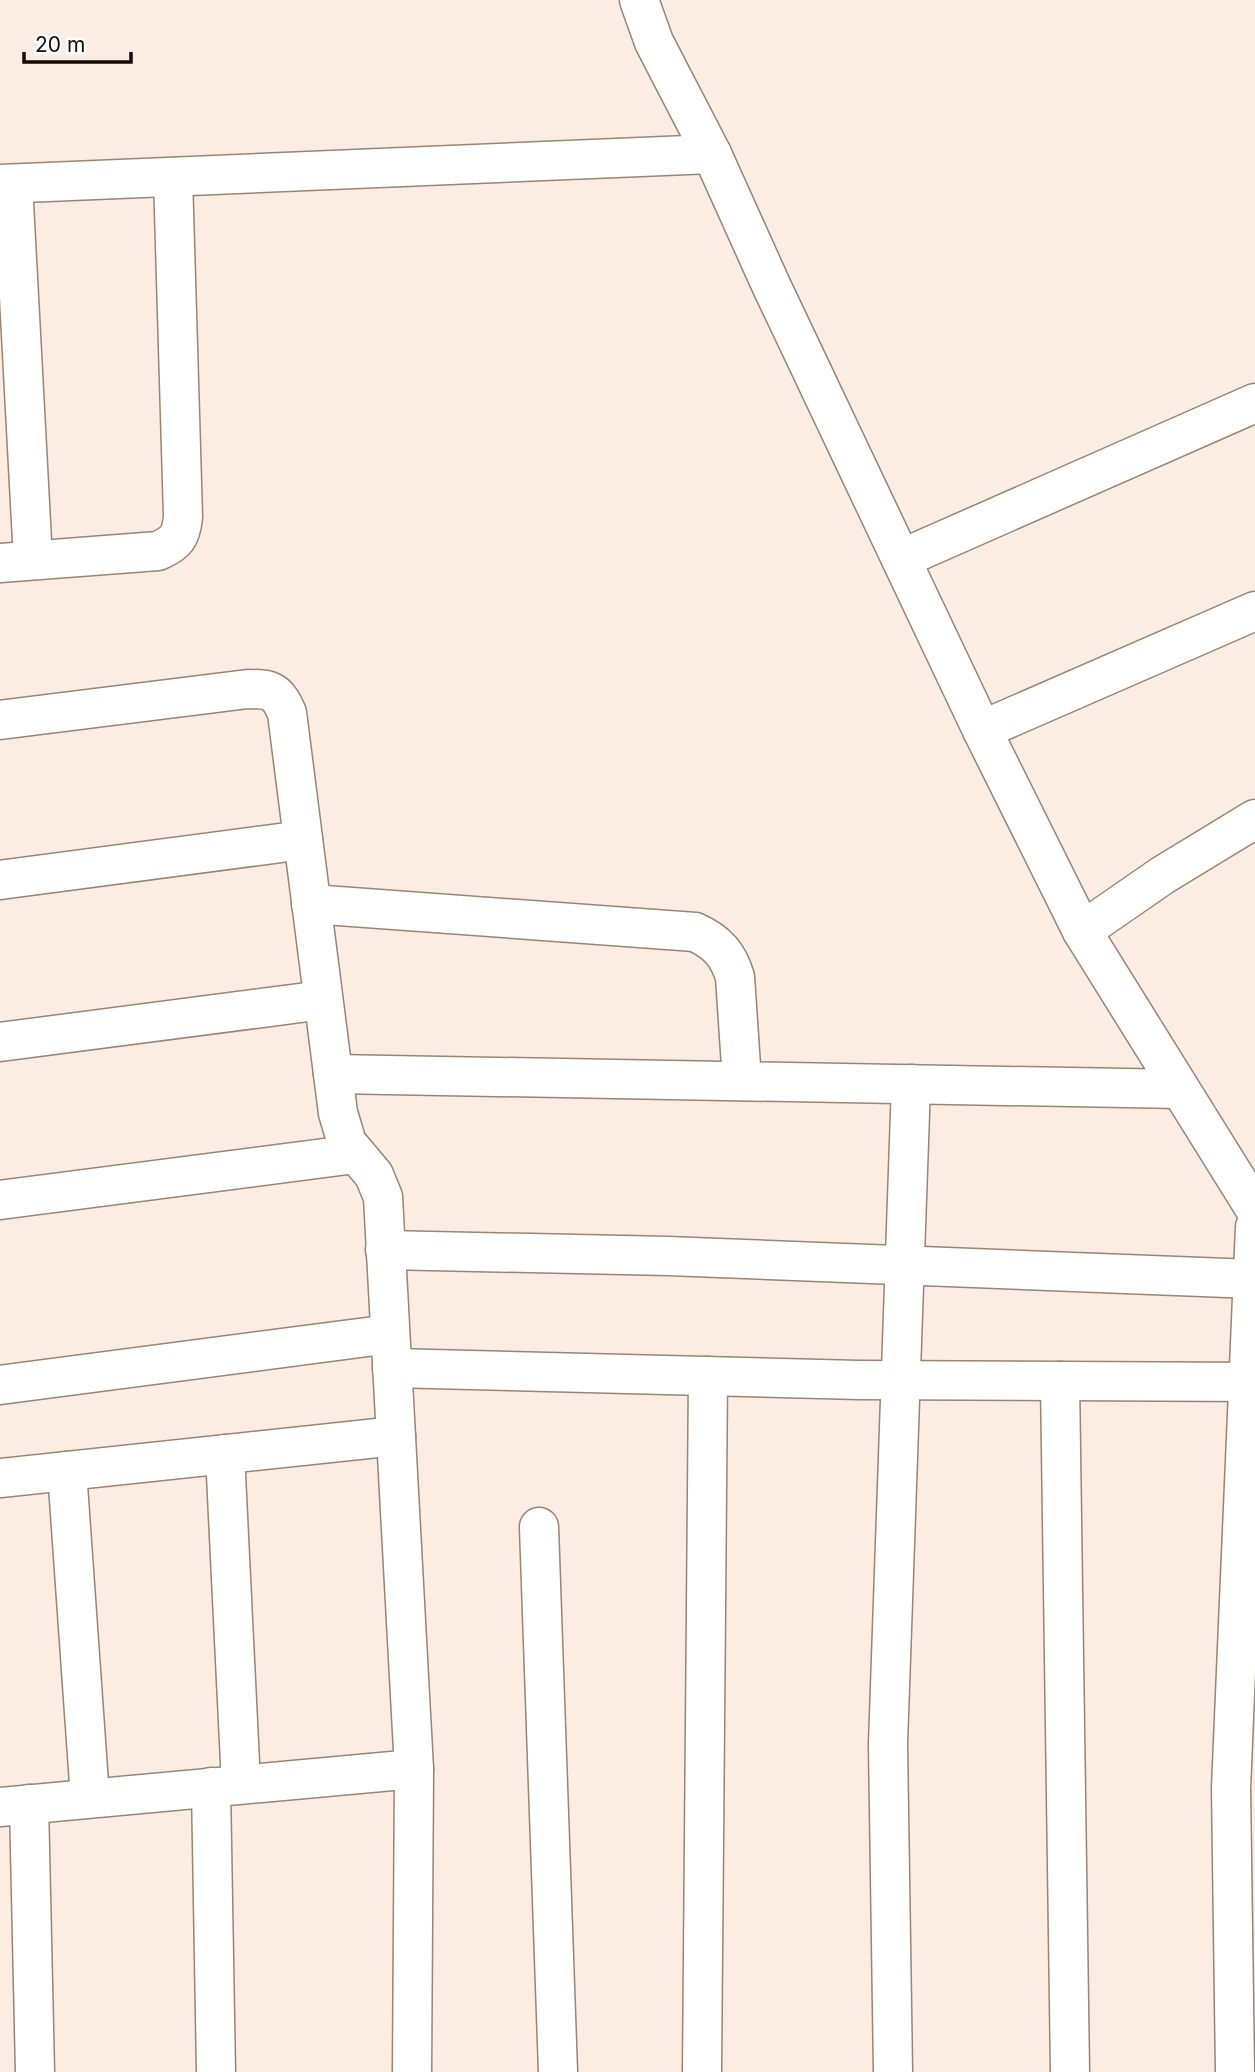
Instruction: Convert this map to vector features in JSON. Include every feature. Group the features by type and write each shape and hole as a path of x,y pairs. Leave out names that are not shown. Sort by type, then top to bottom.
{"street":[{"path":"639,0 654,43 712,154 982,730 1082,931 1255,1209"},
{"path":"173,177 183,517 180,536 175,542 158,551 17,562 6,184 712,154"},
{"path":"901,559 1255,403"},
{"path":"982,730 1255,611"},
{"path":"0,720 248,689 266,689 275,693 287,713 342,1130 346,1143 379,1183 383,1197 414,1769 412,2072"},
{"path":"1082,931 1163,875 1255,819"},
{"path":"0,880 303,840"},
{"path":"311,904 695,932 717,944 731,964 735,977 742,1081"},
{"path":"0,1042 323,1000"},
{"path":"333,1074 1180,1089"},
{"path":"894,2072 888,1744 911,1084"},
{"path":"0,1200 355,1154"},
{"path":"1235,2072 1231,1788 1252,1382 1255,1227"},
{"path":"386,1250 668,1256 1253,1279"},
{"path":"0,1385 391,1351 708,1376 901,1381 1252,1382"},
{"path":"702,2072 708,1376"},
{"path":"1060,1381 1070,2072"},
{"path":"0,1478 396,1436"},
{"path":"216,2072 226,1786 225,1454"},
{"path":"66,1471 90,1798"},
{"path":"539,1527 558,2072"},
{"path":"35,2072 14,1806 414,1769"}]}
